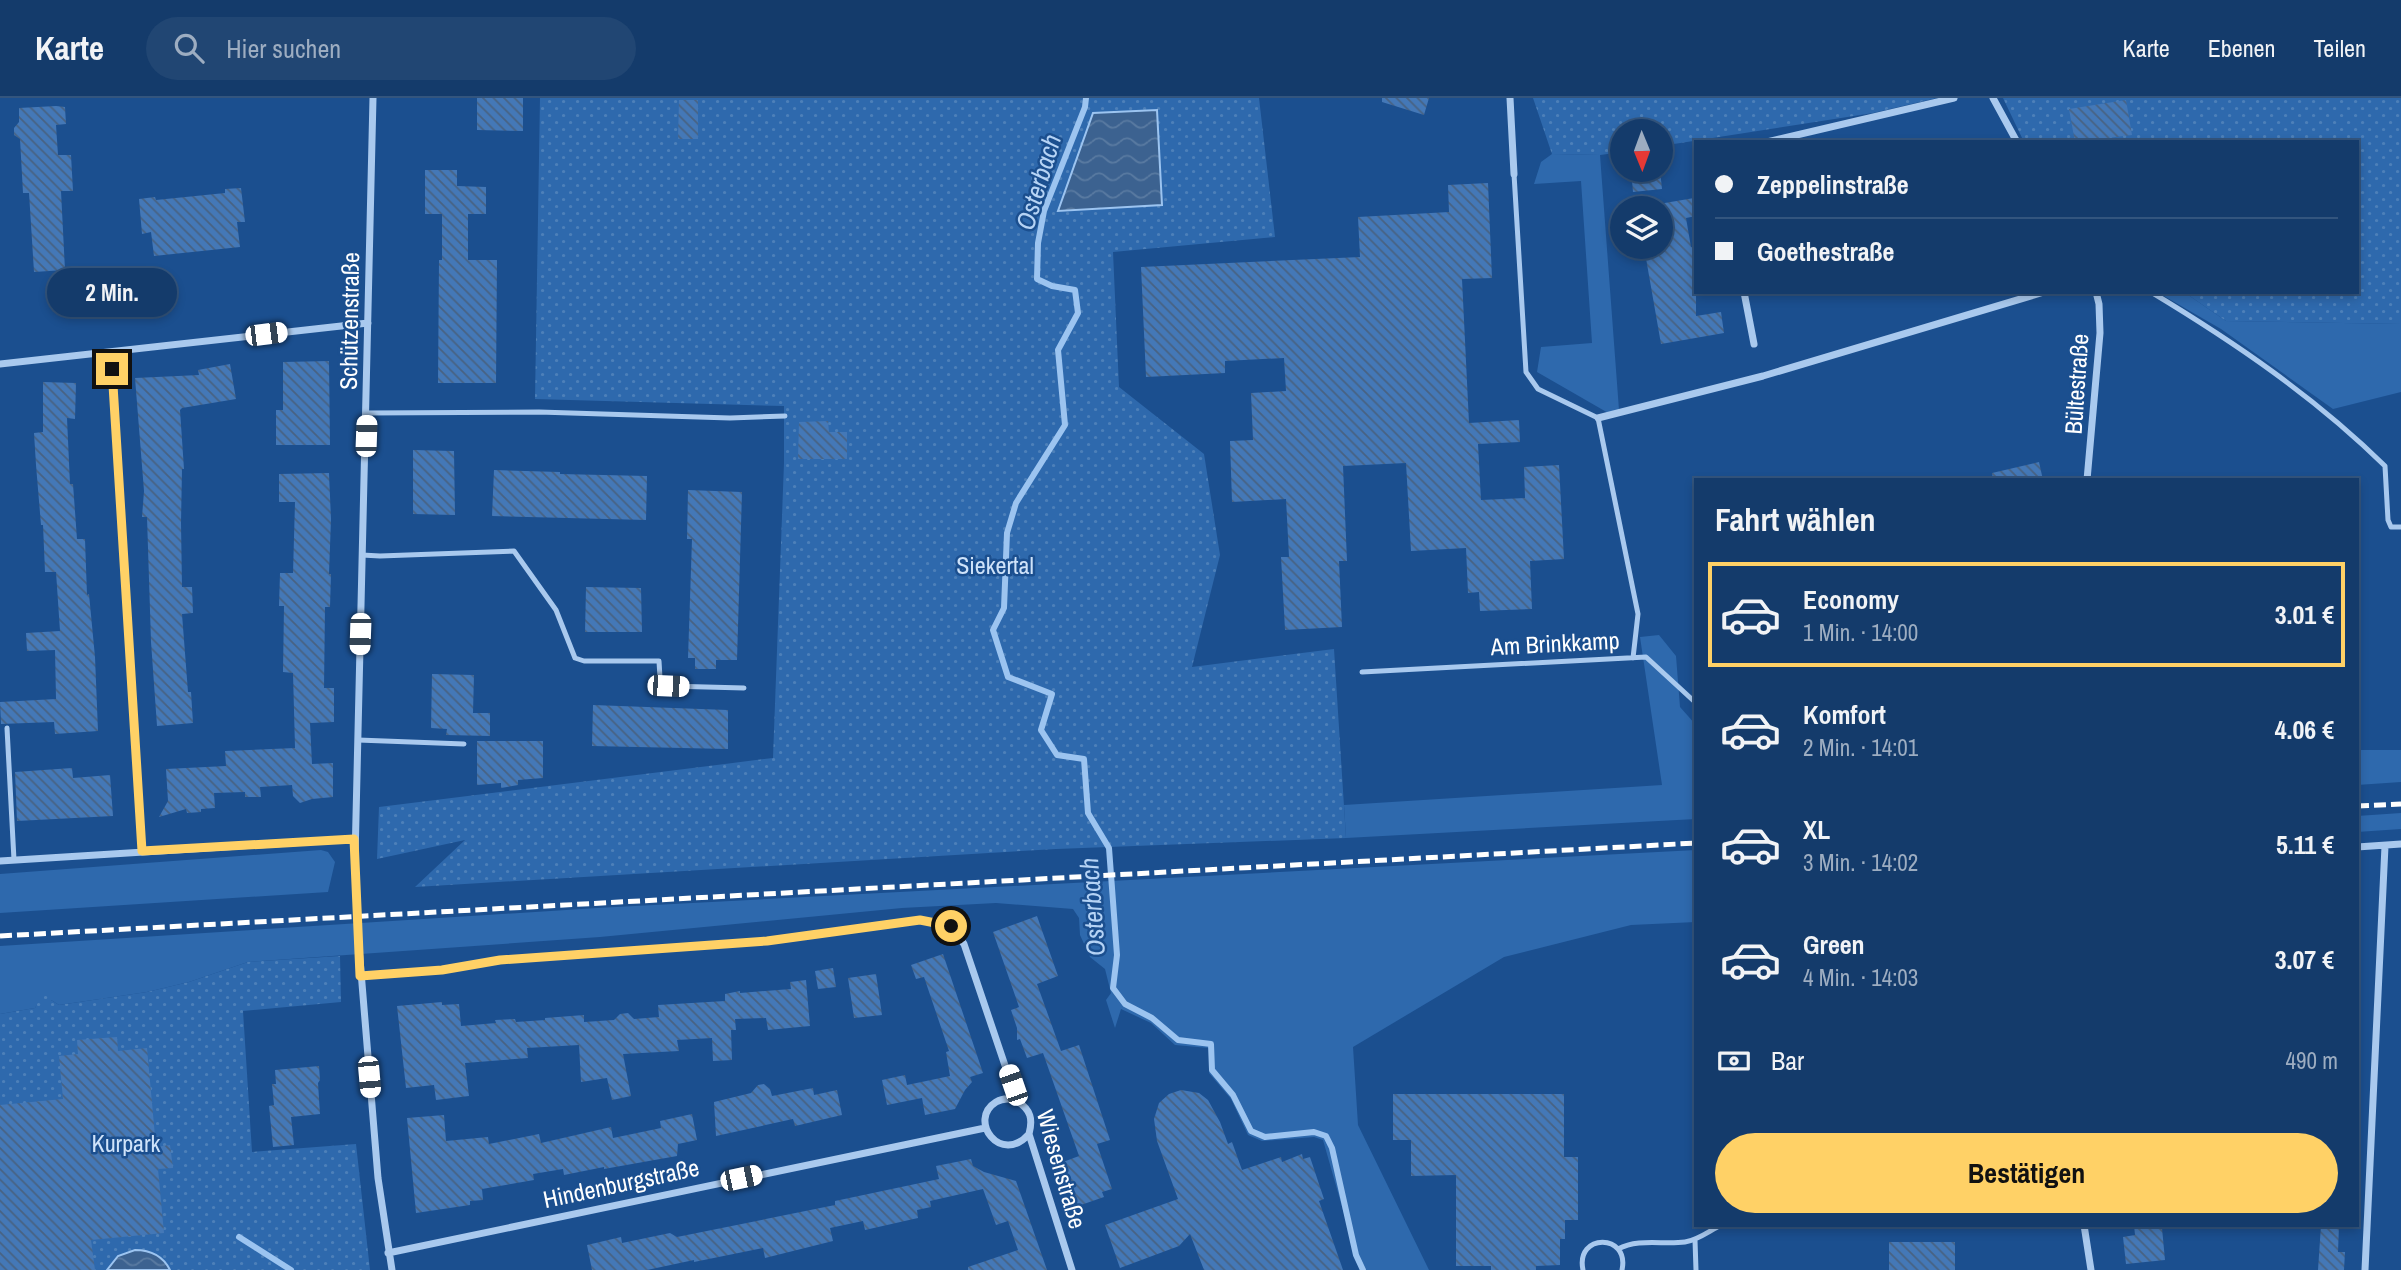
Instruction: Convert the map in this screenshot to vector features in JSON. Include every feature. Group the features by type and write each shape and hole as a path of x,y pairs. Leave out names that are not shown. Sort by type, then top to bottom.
{"street":[{"name":"Schützenstraße","path":"360,976 354,839 373,98"},
{"path":"1510,98 1514,174"},
{"path":"1776,140 1954,98"},
{"path":"1993,98 2016,140"},
{"path":"1744,294 1754,344"},
{"path":"1598,418 1763,376 2037,294"},
{"name":"Bültestraße","path":"2087,478 2100,333 2096,294"},
{"path":"0,364 368,323"},
{"path":"111,353 142,851"},
{"path":"0,861 354,839"},
{"path":"2359,847 2401,844"},
{"path":"2365,1270 2385,846"},
{"name":"Wiesenstraße","path":"360,976 442,970 500,960 767,941 920,920 951,926 964,944 1017,1101 1027,1108 1031,1116 1029,1134 1072,1270"},
{"path":"360,976 379,1178 392,1270"},
{"path":"1017,1101 1003,1099 994,1104 985,1117 985,1128 989,1136 1005,1146 1014,1145 1029,1134"},
{"name":"Hindenburgstraße","path":"389,1256 985,1128"},
{"path":"2084,1227 2091,1270"}],"lane":[{"path":"1514,174 1526,372 1538,390 1598,418"},
{"path":"2154,294 2207,326 2297,389 2369,450 2385,466 2388,520 2391,527 2401,527"},
{"path":"367,412 539,412 730,418 785,416"},
{"name":"Am Brinkkamp","path":"1362,672 1633,658 1638,614 1598,418"},
{"path":"362,555 514,551 556,610 575,658 584,661 659,661 660,678 668,686 744,688"},
{"path":"1633,658 1646,657 1694,701"},
{"path":"7,728 14,860"},
{"path":"358,740 464,744"},
{"path":"1618,1249 1629,1243 1695,1240 1718,1227"},
{"path":"1695,1240 1696,1270"},
{"path":"1583,1270 1583,1254 1593,1244 1607,1242 1618,1249 1623,1261 1622,1270"}],"green space":[{"name":"Siekertal","path":"540,98 1259,98 1275,237 1113,252 1119,387 1204,454 1220,555 1192,667 1334,649 1346,838 1056,849 415,887 465,840 377,859 379,807 773,758 784,406 535,399"},
{"path":"1533,98 1937,98 1873,113 1673,144 1673,119 1610,119 1610,154 1552,154"},
{"path":"2003,98 2401,98 2401,324 2226,321 2187,294 2359,294 2359,140 2023,140"},
{"path":"1552,154 1600,155 1619,410 1610,414 1537,372 1541,347 1592,343 1581,181 1534,184 1541,162"},
{"path":"2160,294 2187,294 2226,321 2401,324 2401,392 2333,409 2221,329"},
{"path":"1659,635 1676,656 1680,707 1694,723 1694,819 1346,838 1344,805 1662,785 1640,637"},
{"path":"2359,750 2401,750 2401,782 2359,785"},
{"path":"2401,813 2401,829 2359,832 2359,816"},
{"path":"321,850 328,852 335,862 328,892 0,913 0,874"},
{"path":"1694,850 1694,922 1631,925 1504,957 1353,1047 1358,1125 1429,1270 1360,1270 1323,1140 1314,1137 1262,1141 1248,1135 1231,1099 1209,1073 1209,1048 1175,1045 1151,1023 1121,1009 1115,1028 1106,1000 1111,993 1105,969 1090,957 1080,935 1079,918 1073,909 996,903 902,908 600,937 248,962 189,982 147,992 59,1005 51,1000 39,1001 35,1008 0,1014 0,946 597,908"},
{"name":"Kurpark","path":"340,956 341,1002 243,1011 252,1152 356,1144 370,1270 0,1270 0,1014 35,1008 44,994 49,995 51,1000 59,1005 147,992 189,982 248,962"}],"water":[{"path":"1157,110 1162,205 1058,211 1093,113"},
{"path":"135,1250 155,1255 164,1261 170,1270 107,1270 118,1256"}],"building":[{"path":"477,98 523,98 523,131 477,130"},
{"path":"1382,98 1429,98 1424,115 1382,102"},
{"path":"679,100 698,100 698,139 678,139"},
{"path":"2126,100 2132,135 2075,140 2069,109"},
{"path":"65,107 66,124 56,125 58,155 71,155 73,191 61,191 65,270 34,272 29,193 23,193 20,139 14,135 14,128 19,122 19,108"},
{"path":"425,170 457,170 457,186 486,187 486,214 468,214 468,260 497,260 496,383 438,383 442,214 425,214"},
{"path":"1632,182 1661,182 1662,189 1633,192"},
{"path":"1488,183 1492,278 1462,279 1469,423 1519,420 1520,442 1478,444 1481,500 1525,498 1524,467 1559,465 1564,559 1530,561 1532,609 1480,611 1479,592 1468,593 1466,548 1411,551 1406,463 1343,466 1347,561 1339,561 1342,627 1285,630 1281,557 1289,557 1286,499 1232,502 1230,441 1253,440 1251,393 1286,391 1284,358 1225,361 1225,373 1146,377 1141,267 1360,257 1358,217 1449,212 1448,185"},
{"path":"241,188 245,222 237,222 240,247 154,256 151,232 142,234 139,199 155,197 156,200 225,193 225,189"},
{"path":"1694,198 1694,216 1686,218 1691,247 1694,247 1696,316 1721,312 1724,333 1661,344 1646,259 1673,259 1673,202"},
{"path":"121,281 123,314 85,316 84,303 78,304 77,285"},
{"path":"329,361 330,445 276,445 276,410 283,410 283,362"},
{"path":"230,364 236,399 180,410 184,469 182,587 192,587 193,613 182,614 193,723 157,726 147,517 142,517 144,491 135,378 199,375 198,370"},
{"path":"43,382 76,383 75,419 67,418 70,484 73,484 77,539 85,539 98,731 55,734 54,722 1,724 0,702 56,699 55,650 27,651 26,633 60,631 56,572 45,572 36,465 34,433 43,432"},
{"path":"828,421 829,432 847,432 847,459 798,459 799,422"},
{"path":"413,450 454,451 455,515 413,514"},
{"path":"2039,462 2043,478 1993,478 1992,473"},
{"path":"494,470 647,476 646,520 492,516"},
{"path":"329,473 331,574 330,607 325,607 324,688 334,688 334,722 310,723 312,764 333,763 333,797 300,803 293,796 292,785 260,787 261,797 245,797 245,792 214,793 215,808 187,813 186,809 159,817 168,801 166,769 226,766 225,751 295,748 293,673 283,672 284,606 279,606 280,573 293,573 295,502 279,502 279,474"},
{"path":"688,490 742,492 737,660 716,660 716,669 695,669 695,658 688,658 692,539 687,539"},
{"path":"586,587 641,588 642,632 585,632"},
{"path":"432,674 474,675 473,713 490,713 490,736 446,735 447,729 431,728"},
{"path":"593,705 728,710 728,749 592,746"},
{"path":"477,741 543,741 543,778 518,780 518,785 501,788 501,783 477,785"},
{"path":"72,768 73,778 110,775 113,816 17,821 15,772"},
{"path":"1037,916 1058,976 1037,984 1061,1051 1079,1045 1110,1140 1097,1144 1112,1189 1102,1192 1104,1197 1078,1206 1063,1162 1079,1156 1043,1053 1027,1058 1020,1039 1017,1040 1017,1028 1011,1010 1019,1007 993,932"},
{"path":"943,954 983,1073 970,1077 972,1082 955,1109 925,1115 922,1098 887,1105 882,1080 905,1075 907,1085 950,1076 946,1052 949,1051 924,977 916,979 911,965"},
{"path":"833,968 836,987 818,989 815,971"},
{"path":"876,974 882,1015 854,1018 848,978"},
{"path":"806,980 810,1026 768,1030 766,1018 735,1019 736,1030 731,1030 732,1060 713,1061 712,1038 677,1040 679,1051 623,1054 631,1096 612,1100 607,1078 581,1082 579,1045 527,1048 528,1058 465,1063 469,1096 436,1100 434,1085 406,1088 397,1006 442,1002 442,1005 459,1004 461,1026 496,1023 495,1020 515,1019 516,1022 584,1015 584,1022 614,1020 620,1014 628,1013 634,1019 659,1017 658,1005 725,1001 725,994 791,989 790,982"},
{"path":"117,1037 118,1051 147,1048 156,1147 170,1145 173,1168 158,1169 164,1233 91,1240 95,1270 0,1270 0,1105 63,1099 59,1056 78,1054 77,1040"},
{"path":"319,1066 320,1114 291,1117 294,1145 273,1147 269,1106 274,1105 272,1084 276,1084 275,1070"},
{"path":"764,1084 770,1089 772,1096 813,1088 814,1095 837,1090 842,1115 795,1126 793,1119 716,1136 714,1102 751,1093 758,1085"},
{"path":"1181,1090 1199,1093 1208,1100 1228,1144 1232,1142 1242,1170 1281,1157 1282,1162 1302,1154 1303,1159 1310,1157 1324,1199 1319,1201 1343,1270 1204,1270 1190,1234 1179,1246 1120,1268 1105,1225 1178,1199 1157,1141 1154,1119 1159,1103 1169,1094"},
{"path":"1393,1094 1564,1094 1564,1157 1578,1157 1578,1220 1565,1220 1565,1239 1560,1239 1560,1265 1536,1266 1536,1270 1491,1270 1491,1266 1456,1266 1456,1175 1411,1176 1411,1140 1393,1140"},
{"path":"692,1114 697,1140 678,1144 677,1156 564,1175 563,1169 533,1174 534,1180 482,1189 483,1200 470,1201 470,1205 416,1213 407,1118 444,1115 446,1141 488,1137 489,1144 539,1134 541,1143 611,1127 613,1138 661,1128 660,1121"},
{"path":"971,1159 973,1166 984,1172 1016,1181 1047,1270 968,1270 968,1267 1018,1250 1008,1221 996,1225 983,1189 930,1201 931,1207 917,1210 918,1218 865,1230 863,1221 830,1228 833,1241 765,1258 763,1248 647,1270 592,1270 587,1245 621,1237 622,1243 670,1233 677,1237 835,1205 835,1201 939,1179 936,1166"},
{"path":"2134,1227 2162,1228 2165,1260 2126,1264 2123,1237 2135,1235"},
{"path":"2321,1227 2339,1227 2338,1252 2345,1252 2344,1270 2318,1270"},
{"path":"1889,1242 1955,1242 1955,1270 1889,1270"}],"waterway":[{"name":"Osterbach","path":"1086,98 1085,107 1044,211 1038,243 1037,279 1052,286 1075,290 1078,313 1058,350 1065,425 1016,503 1007,533 1004,608 993,630 1008,677 1052,694 1041,730 1057,755 1084,759 1088,813 1109,848 1117,955 1113,988 1125,1004 1152,1018 1178,1040 1211,1044 1212,1070 1233,1095 1251,1131 1265,1137 1314,1132 1326,1136 1332,1148 1356,1255 1363,1270"},
{"path":"239,1237 291,1270"}],"railway":[{"path":"2359,806 2401,804"},
{"path":"0,936 1694,843"}],"route":[{"path":"112,369 142,851 354,839 360,976 442,970 500,960 767,941 920,920 951,926"}]}
